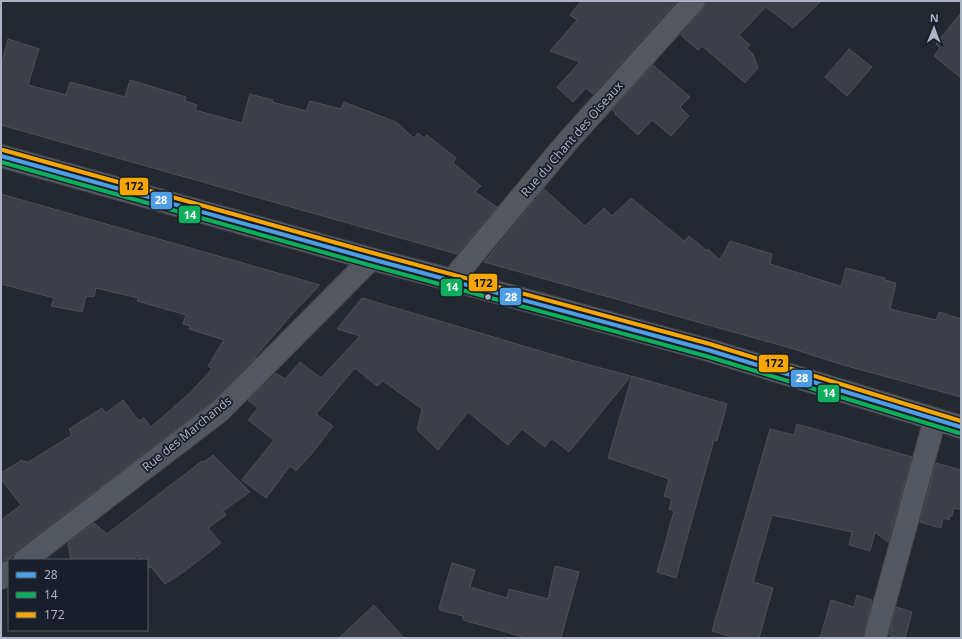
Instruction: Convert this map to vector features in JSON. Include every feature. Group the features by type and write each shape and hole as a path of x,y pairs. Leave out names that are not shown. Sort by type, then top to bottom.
{"main road":[{"path":"1,156 371,259 708,350 961,427"}],"street":[{"name":"Rue du Chant des Oiseaux","path":"452,280 567,142 694,1"},
{"name":"Rue des Marchands","path":"26,559 220,411 371,259"},
{"path":"875,638 936,419"}],"building":[{"path":"581,1 677,1 593,94 586,88 573,102 557,87 580,62 550,51 577,20 570,15"},
{"path":"706,1 821,1 793,28 766,7 739,35 750,45 747,48 753,54 758,68 745,83 702,46 698,50 681,35 703,9"},
{"path":"961,13 961,78 934,56 940,48 936,44"},
{"path":"8,39 39,49 28,85 66,95 70,82 125,97 130,80 186,97 185,101 197,105 195,110 242,123 250,94 273,100 272,102 306,111 310,101 341,109 344,102 396,122 414,138 418,133 424,138 427,135 456,158 453,163 481,186 475,192 497,207 457,254 1,125 1,66"},
{"path":"849,49 872,67 847,96 825,77"},
{"path":"653,65 690,97 680,107 689,116 671,136 652,120 638,135 612,110"},
{"path":"544,189 585,226 604,208 612,216 631,198 684,241 689,236 707,251 708,249 720,260 730,241 772,254 770,264 840,286 846,268 885,278 885,280 896,283 890,309 936,320 939,312 961,319 961,397 843,365 790,348 484,262"},
{"path":"1,194 320,285 294,312 255,358 212,402 17,550 13,556 1,562 1,520 21,505 1,479 1,473 22,460 24,462 26,461 27,463 72,435 69,429 102,408 106,413 123,400 139,421 144,418 151,427 190,393 212,369 208,366 224,340 189,329 190,326 183,324 186,315 137,301 138,298 96,288 94,297 86,296 82,312 51,306 54,298 1,284"},
{"path":"362,298 571,360 631,376 569,452 551,438 545,447 522,429 508,445 468,412 438,450 417,430 422,409 383,381 377,386 355,368 316,414 333,426 314,451 296,471 290,466 266,498 242,480 274,440 248,420 258,408 248,400 276,373 285,379 300,362 321,378 360,336 337,329"},
{"path":"632,376 727,404 717,441 714,440 676,578 657,572 674,511 669,509 672,499 664,496 669,479 608,458"},
{"path":"797,424 912,457 888,542 875,532 870,551 849,545 852,532 772,515 753,582 773,588 759,638 735,638 712,631 770,429 794,435"},
{"path":"213,455 250,492 223,511 226,515 208,528 221,543 185,571 165,584 151,567 148,568 148,559 139,559 137,556 133,559 71,559 68,543 94,523 107,534 202,461 204,462"},
{"path":"936,463 961,470 961,510 954,508 952,516 950,516 949,520 943,518 941,528 920,522"},
{"path":"452,563 475,570 470,587 507,598 509,589 548,599 555,566 579,572 561,638 527,638 463,620 463,616 440,610 439,608"},
{"path":"857,595 872,600 863,638 820,638 831,600 854,607"},
{"path":"374,605 404,638 339,638"},
{"path":"896,607 912,612 905,638 897,638 889,635"}],"transit line":[{"name":"172","path":"3,150 373,253 710,344 961,421"},
{"name":"28","path":"1,156 371,259 708,350 961,427"},
{"name":"14","path":"1,162 369,265 706,356 959,433"}]}
